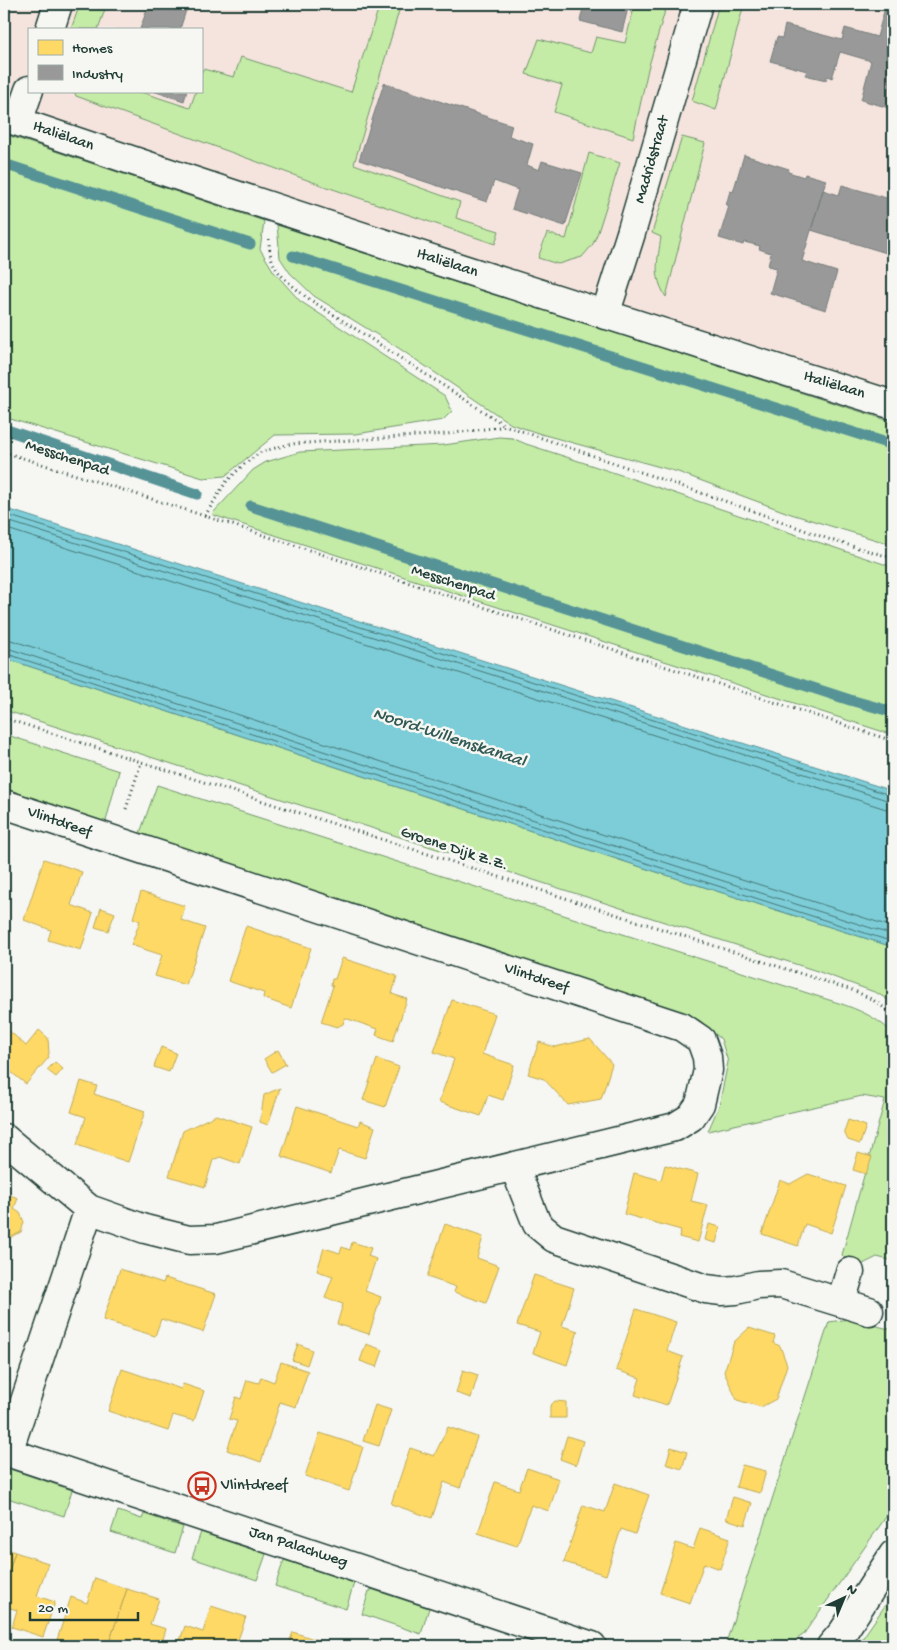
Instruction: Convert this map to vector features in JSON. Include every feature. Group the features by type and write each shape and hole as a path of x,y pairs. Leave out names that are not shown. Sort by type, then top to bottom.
{"street":[{"path":"50,28 58,4"},
{"name":"Madridstraat","path":"604,315 631,233 698,4"},
{"path":"11,119 28,92"},
{"name":"Italiëlaan","path":"11,119 276,209 604,315 893,405"},
{"name":"Vlintdreef","path":"4,804 682,1027 701,1040 707,1057 708,1070 700,1104 691,1117 675,1126 216,1238 189,1240 145,1229 89,1209 4,1138"},
{"path":"514,1166 537,1224 554,1238 706,1289 729,1290 758,1285 781,1284 870,1311"},
{"path":"6,1451 89,1209"},
{"path":"841,1302 850,1272"},
{"name":"Jan Palachweg","path":"6,1451 592,1646"},
{"path":"831,1646 843,1632 893,1555"}],"path":[{"path":"276,209 269,228 269,252 279,274 306,297 507,426 832,540 893,558"},
{"path":"205,516 226,482 242,466 261,452 290,444 447,434 507,426"},
{"name":"Messchenpad","path":"4,452 893,741"},
{"name":"Groene Dijk Z.Z.","path":"4,718 855,991 873,1000 893,1014"},
{"path":"115,842 141,762"}],"shaded area":[{"path":"4,4 893,4 893,405 4,117"}],"green space":[{"path":"80,4 107,4 98,28 71,28"},
{"path":"380,4 401,4 354,164 460,202 456,218 499,231 495,244 321,185 76,96 74,92 141,92 190,108 196,92 202,92 203,69 234,77 241,57 351,92"},
{"path":"635,4 667,4 648,69 633,138 554,112 562,85 526,74 539,39 591,53 596,37 625,43"},
{"path":"719,4 744,4 716,110 692,101"},
{"path":"4,134 264,221 260,249 274,272 300,301 445,396 452,411 443,420 356,434 275,435 225,476 203,478 4,417"},
{"path":"682,137 705,143 666,297 657,274 661,237 652,233"},
{"path":"589,153 620,163 593,244 582,257 558,264 538,258 547,233 566,239"},
{"path":"277,225 893,422 893,545 791,514 678,472 511,424 397,347 314,296 290,273 280,258"},
{"path":"499,437 512,438 893,567 893,735 213,515 253,470 266,462 300,452 444,445"},
{"path":"4,658 641,867 893,947 893,1003 877,993 817,971 4,710"},
{"path":"4,734 119,771 105,825 4,791"},
{"path":"157,785 836,1002 862,1012 878,1021 893,1033 893,1261 877,1257 855,1268 842,1255 885,1100 862,1096 708,1131 719,1106 728,1062 721,1039 699,1020 139,836"},
{"path":"849,1319 893,1330 893,1507 803,1635 786,1646 725,1646 829,1322"},
{"path":"7,1468 72,1490 64,1516 4,1497 4,1472"},
{"path":"118,1511 142,1519 144,1514 183,1527 175,1553 111,1532"},
{"path":"201,1532 266,1554 257,1580 192,1558"},
{"path":"284,1560 354,1583 346,1609 275,1586"},
{"path":"371,1589 429,1608 421,1634 362,1614"},
{"path":"893,1594 893,1646 857,1646 860,1642"}],"water":[{"name":"Noord-Willemskanaal","path":"4,508 893,791 893,947 641,867 4,658"}],"building: Homes":[{"path":"44,859 82,872 71,905 93,913 81,950 48,940 51,930 24,920"},
{"path":"141,892 185,906 181,920 205,928 186,985 155,976 162,955 131,945 140,921 133,918"},
{"path":"101,908 115,913 108,931 95,927"},
{"path":"246,926 311,948 291,1008 263,998 264,993 228,981"},
{"path":"342,958 397,976 392,994 407,999 393,1041 376,1035 378,1029 345,1018 343,1024 337,1027 321,1022 333,986 331,985 332,979 335,979"},
{"path":"452,1000 495,1014 482,1054 514,1065 503,1100 488,1095 481,1116 439,1102 454,1059 434,1052"},
{"path":"4,1026 26,1046 39,1030 48,1038 49,1057 26,1084 11,1072 4,1081"},
{"path":"590,1039 612,1064 601,1099 568,1105 544,1079 528,1074 539,1042 555,1047"},
{"path":"161,1047 176,1053 169,1072 154,1067"},
{"path":"278,1050 286,1064 272,1072 264,1059"},
{"path":"377,1059 399,1067 385,1107 363,1100"},
{"path":"55,1062 63,1069 56,1077 47,1070"},
{"path":"81,1081 97,1086 94,1094 145,1111 128,1162 77,1145 86,1117 71,1112"},
{"path":"280,1088 268,1125 260,1122 264,1095"},
{"path":"297,1106 358,1126 360,1121 375,1127 365,1158 339,1150 331,1173 281,1156"},
{"path":"216,1115 252,1127 240,1164 220,1157 213,1160 205,1187 169,1176 183,1131"},
{"path":"848,1120 866,1126 860,1144 848,1140 844,1132"},
{"path":"858,1153 872,1157 866,1174 853,1170"},
{"path":"665,1165 698,1174 691,1201 708,1205 698,1242 679,1237 681,1230 624,1214 634,1173 661,1180"},
{"path":"808,1174 846,1186 831,1233 805,1224 798,1246 762,1234 780,1180 790,1184"},
{"path":"4,1193 18,1198 14,1209 20,1213 24,1222 21,1232 11,1237 4,1237"},
{"path":"445,1224 483,1237 477,1258 499,1266 486,1303 454,1292 456,1287 427,1277"},
{"path":"709,1224 720,1227 716,1243 705,1240"},
{"path":"352,1242 371,1248 368,1256 376,1259 365,1291 381,1297 369,1334 337,1324 343,1304 325,1298 333,1276 317,1271 324,1248 340,1253 342,1247 350,1250"},
{"path":"120,1269 163,1283 165,1278 216,1294 203,1332 161,1319 155,1336 103,1320"},
{"path":"534,1275 574,1288 562,1326 578,1331 567,1365 533,1353 540,1332 517,1325"},
{"path":"4,1289 11,1291 4,1314"},
{"path":"636,1309 676,1322 667,1351 683,1357 667,1405 635,1395 640,1378 616,1370"},
{"path":"749,1328 775,1336 773,1343 780,1346 787,1365 776,1399 761,1407 737,1400 724,1372 734,1342"},
{"path":"298,1344 312,1350 307,1365 292,1360"},
{"path":"366,1344 383,1350 377,1367 360,1361"},
{"path":"281,1362 308,1371 296,1407 280,1402 261,1462 227,1450 237,1421 229,1419 236,1397 241,1399 247,1380 259,1383 261,1377 274,1382"},
{"path":"122,1369 181,1389 183,1384 204,1391 194,1421 173,1415 168,1431 108,1411"},
{"path":"463,1370 478,1375 471,1398 456,1393"},
{"path":"555,1401 566,1402 566,1418 550,1418 550,1406"},
{"path":"375,1405 391,1410 379,1446 363,1441"},
{"path":"448,1427 477,1437 460,1488 444,1482 432,1518 391,1504 410,1448 434,1456"},
{"path":"320,1433 363,1447 349,1491 305,1476"},
{"path":"567,1436 583,1441 576,1465 560,1459"},
{"path":"671,1447 687,1452 682,1469 666,1464"},
{"path":"742,1465 766,1471 760,1493 736,1487"},
{"path":"527,1468 559,1479 549,1511 531,1505 517,1546 478,1533 495,1482 519,1490"},
{"path":"615,1483 649,1495 635,1534 621,1529 606,1575 564,1562 583,1505 605,1512"},
{"path":"733,1497 752,1503 745,1525 726,1519"},
{"path":"700,1528 730,1538 720,1569 704,1563 690,1603 660,1593 676,1543 693,1549"},
{"path":"4,1548 15,1552 4,1586"},
{"path":"15,1552 48,1563 37,1596 55,1602 43,1637 12,1627 17,1610 4,1606 4,1586"},
{"path":"95,1578 127,1589 108,1646 65,1646 56,1643 71,1597 87,1603"},
{"path":"127,1589 159,1599 150,1624 166,1629 161,1646 108,1646"},
{"path":"211,1606 246,1617 238,1640 254,1645 178,1646 185,1626 203,1632"},
{"path":"293,1632 329,1644 336,1646 288,1646"}],"building: Industry":[{"path":"149,4 188,4 180,28 140,28"},
{"path":"584,4 629,4 622,32 580,21"},
{"path":"886,4 893,4 893,109 861,100 871,61 840,52 832,78 827,76 826,80 805,75 807,71 770,61 777,37 782,38 785,25 842,40 845,28 877,37"},
{"path":"384,83 512,125 509,136 533,144 527,165 539,170 542,161 582,173 565,226 512,209 518,190 494,181 487,202 359,160"},
{"path":"156,92 187,92 184,101"},
{"path":"744,155 789,169 788,172 804,177 805,174 826,180 802,261 837,272 826,310 770,293 777,268 768,266 771,253 759,249 760,246 744,242 743,245 719,238 729,206 726,205 730,191 733,192"},
{"path":"842,185 893,200 893,255 811,230 823,190 839,195"}],"waterway":[{"path":"4,164 250,244"},
{"path":"293,256 893,445"},
{"path":"4,429 197,494"},
{"path":"251,506 850,700 893,712"}],"place":[{"name":"Vlintdreef","path":"202,1486"}]}
